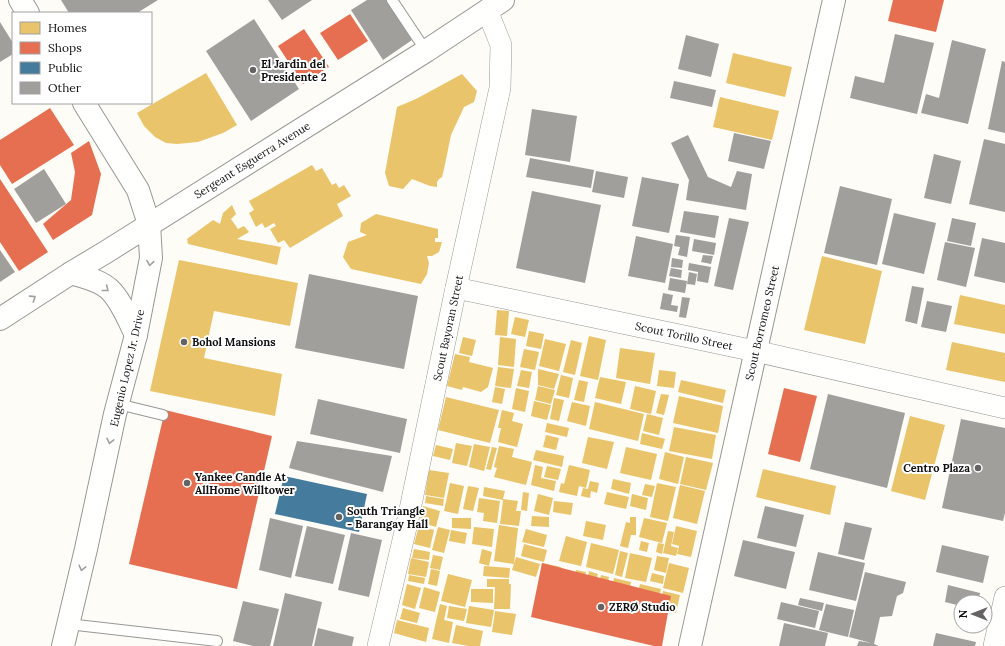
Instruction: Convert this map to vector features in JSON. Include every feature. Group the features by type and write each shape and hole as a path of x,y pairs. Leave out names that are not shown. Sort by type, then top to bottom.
{"street":[{"path":"20,0 27,12"},
{"name":"Scout Borromeo Street","path":"690,646 834,0"},
{"name":"Sergeant Esguerra Avenue","path":"0,319 426,51 495,5"},
{"name":"Scout Bayoran Street","path":"378,646 408,519 456,288 500,88 501,45 495,5"},
{"name":"Eugenio Lopez Jr. Drive","path":"63,646 118,404 136,335 151,258 149,224 138,190 85,104"},
{"path":"71,273 95,281 108,289 122,308 136,335"},
{"name":"Scout Torillo Street","path":"456,288 756,351 1005,408"},
{"path":"994,646 1005,597"}],"lane":[{"path":"392,0 426,51"},
{"path":"118,404 163,415"},
{"path":"68,624 217,641"}],"building: Homes":[{"path":"733,53 792,67 785,97 726,83"},
{"path":"206,73 237,125 223,133 198,142 177,144 166,143 155,137 144,126 137,113"},
{"path":"462,74 477,91 474,102 464,107 451,135 442,177 437,182 437,187 412,179 403,189 389,186 385,173 397,107 416,99"},
{"path":"720,97 779,111 772,140 713,127"},
{"path":"312,165 316,171 322,168 332,185 336,183 339,188 344,185 351,196 337,204 343,216 290,248 284,240 278,243 270,229 276,226 274,223 265,228 262,223 256,227 249,213 254,210 249,201"},
{"path":"232,205 236,214 231,219 238,229 244,226 249,232 237,239 281,247 277,265 188,244 187,239 213,220 220,224 223,213"},
{"path":"376,214 438,229 438,238 435,238 435,242 442,242 439,252 432,256 427,256 429,263 427,274 421,284 351,269 343,257 348,242 367,235 360,232 361,223"},
{"path":"822,256 882,271 865,344 804,330"},
{"name":"Bohol Mansions","path":"179,260 298,283 290,326 214,311 204,358 282,374 275,416 150,391"},
{"path":"960,295 1005,305 1005,334 954,324"},
{"path":"497,310 509,311 507,336 495,335"},
{"path":"515,317 529,320 525,337 511,334"},
{"path":"529,331 544,334 541,349 526,346"},
{"path":"589,336 606,340 598,380 580,376"},
{"path":"463,337 476,340 472,356 459,353"},
{"path":"500,337 516,339 514,367 498,365"},
{"path":"545,339 566,344 559,371 539,366"},
{"path":"571,340 582,343 575,375 563,372"},
{"path":"952,342 1005,353 1005,382 946,370"},
{"path":"620,348 655,353 650,384 616,378"},
{"path":"524,349 539,352 535,370 520,367"},
{"path":"455,354 470,357 469,362 493,368 488,387 481,392 463,387 462,390 447,386"},
{"path":"498,367 514,369 511,388 495,386"},
{"path":"538,369 559,374 554,389 538,385"},
{"path":"521,370 532,372 529,388 517,386"},
{"path":"659,370 676,372 674,388 657,386"},
{"path":"561,375 573,378 569,398 556,395"},
{"path":"600,377 626,382 621,404 595,398"},
{"path":"579,380 588,382 584,402 574,400"},
{"path":"681,380 726,390 723,403 678,392"},
{"path":"538,386 555,390 551,404 535,400"},
{"path":"635,386 656,391 651,414 630,409"},
{"path":"495,387 505,389 502,404 492,402"},
{"path":"516,388 529,391 525,412 512,409"},
{"path":"661,394 669,395 664,415 656,413"},
{"path":"679,396 723,406 718,433 673,423"},
{"path":"446,397 499,410 490,443 438,430"},
{"path":"554,398 564,400 559,421 550,419"},
{"path":"534,401 551,405 547,420 531,416"},
{"path":"572,402 590,406 586,426 567,421"},
{"path":"595,402 644,414 638,441 589,429"},
{"path":"502,410 514,413 512,421 523,424 517,447 498,442 501,428 498,428"},
{"path":"647,414 663,418 659,435 643,431"},
{"path":"910,416 945,425 925,500 891,491"},
{"path":"547,423 569,428 567,437 545,432"},
{"path":"674,427 716,435 712,459 669,451"},
{"path":"642,433 665,439 662,449 640,444"},
{"path":"546,435 559,438 556,450 543,447"},
{"path":"588,437 614,442 607,469 582,463"},
{"path":"456,443 472,446 467,466 452,463"},
{"path":"474,444 490,447 484,471 469,467"},
{"path":"436,445 453,449 450,460 433,456"},
{"path":"499,446 514,449 512,457 532,462 526,485 494,477 497,468 494,467"},
{"path":"492,447 497,448 491,470 486,469"},
{"path":"626,447 657,454 651,480 620,473"},
{"path":"536,450 564,456 562,467 533,460"},
{"path":"665,452 684,457 678,484 659,479"},
{"path":"686,457 713,463 706,490 680,484"},
{"path":"535,465 543,467 541,478 556,481 554,491 531,485"},
{"path":"569,465 590,470 586,488 579,486 577,496 559,492 561,483 564,484"},
{"path":"547,466 561,469 558,480 544,477"},
{"path":"763,469 836,486 830,515 756,497"},
{"path":"429,470 449,473 444,498 425,495"},
{"path":"613,479 631,483 629,494 611,489"},
{"path":"590,481 599,483 597,493 591,491 590,498 581,496 583,488 588,489"},
{"path":"450,483 464,486 458,514 444,511"},
{"path":"657,483 676,487 668,521 650,517"},
{"path":"645,484 655,486 652,497 642,495"},
{"path":"680,485 705,491 697,524 673,518"},
{"path":"468,486 479,488 473,511 463,509"},
{"path":"484,487 505,491 503,499 518,501 516,511 521,511 519,526 500,524 503,500 483,496"},
{"path":"523,492 529,493 527,511 521,510"},
{"path":"607,492 629,497 626,509 604,504"},
{"path":"538,494 553,498 549,515 534,511"},
{"path":"632,494 648,498 646,510 630,506"},
{"path":"426,496 444,499 443,506 425,503"},
{"path":"479,498 500,501 497,523 483,521 484,513 477,512"},
{"path":"554,501 573,503 571,515 553,512"},
{"path":"423,506 440,511 436,527 419,522"},
{"path":"532,516 549,517 549,527 531,526"},
{"path":"630,517 636,517 636,535 631,535 628,548 620,546 626,522 630,523"},
{"path":"452,518 471,518 471,529 452,528"},
{"path":"644,518 667,523 662,543 639,537"},
{"path":"586,521 606,525 603,540 583,536"},
{"path":"499,525 518,528 514,564 494,561"},
{"path":"419,526 434,530 430,548 414,544"},
{"path":"676,526 697,531 691,557 677,554 679,546 672,544"},
{"path":"438,527 450,530 444,553 432,550"},
{"path":"474,527 494,529 492,547 472,544"},
{"path":"526,529 547,535 544,547 522,542"},
{"path":"451,530 467,533 465,544 449,541"},
{"path":"668,531 674,532 671,546 678,548 676,556 663,553"},
{"path":"566,536 587,542 581,566 559,561"},
{"path":"641,541 649,543 647,552 639,550"},
{"path":"591,543 619,550 613,574 586,567"},
{"path":"658,543 664,544 662,554 656,552"},
{"path":"524,544 547,550 544,562 521,556"},
{"path":"414,549 430,552 429,560 412,558"},
{"path":"482,549 492,552 489,566 479,563"},
{"path":"620,551 628,553 622,577 615,575"},
{"path":"630,553 652,558 646,582 625,578"},
{"path":"433,555 443,557 440,570 430,568"},
{"path":"657,556 669,558 666,573 654,570"},
{"path":"516,557 540,564 536,577 512,570"},
{"path":"411,558 429,562 426,577 408,574"},
{"path":"542,563 561,567 558,580 540,576"},
{"path":"669,563 689,568 683,593 663,588"},
{"path":"484,566 510,568 509,578 483,576"},
{"path":"431,569 440,571 437,586 428,584"},
{"path":"576,570 586,572 581,595 571,592"},
{"path":"589,571 598,574 592,599 583,597"},
{"path":"652,573 664,576 663,584 650,581"},
{"path":"448,574 472,580 465,607 441,601"},
{"path":"409,575 425,578 424,584 408,581"},
{"path":"601,575 609,577 604,600 595,598"},
{"path":"614,578 631,582 626,605 609,601"},
{"path":"487,579 509,579 509,584 511,584 510,609 494,609 495,587 487,587"},
{"path":"407,584 421,588 415,609 402,605"},
{"path":"640,584 661,589 656,609 635,604"},
{"path":"424,587 440,592 435,612 419,608"},
{"path":"471,589 493,589 493,603 471,602"},
{"path":"663,591 680,595 676,613 659,609"},
{"path":"440,604 447,606 444,620 453,622 449,643 432,639"},
{"path":"449,606 467,609 464,621 447,618"},
{"path":"469,606 494,610 491,627 466,623"},
{"path":"403,608 420,613 417,623 400,619"},
{"path":"495,611 516,614 512,635 492,632"},
{"path":"397,620 429,628 426,642 394,633"},
{"path":"456,625 483,631 480,646 452,643"}],"building: Shops":[{"path":"893,0 944,0 936,32 888,21"},
{"path":"350,14 368,41 338,60 320,33"},
{"path":"304,29 329,67 303,84 278,46"},
{"path":"50,108 74,145 12,184 0,165 0,140"},
{"path":"89,141 101,174 92,215 53,240 43,224 71,200 75,172 71,153"},
{"path":"0,179 48,252 19,271 0,242"},
{"path":"784,388 817,396 800,462 768,454"},
{"path":"165,410 272,436 237,589 129,564"},
{"name":"ZERØ Studio","path":"542,563 671,596 662,646 654,646 531,617"}],"building: Public":[{"path":"284,476 367,494 359,532 275,514"}],"building: Other":[{"path":"61,0 158,0 139,12 68,12"},
{"path":"268,0 312,0 282,20"},
{"path":"367,0 386,0 412,40 383,60 351,10"},
{"name":"El Jardin del Presidente 2","path":"254,19 299,89 251,121 206,51"},
{"path":"0,22 12,41 12,55 0,62"},
{"path":"895,34 934,43 917,114 850,98 855,76 884,83"},
{"path":"686,35 719,44 711,77 678,69"},
{"path":"952,40 986,49 968,124 921,113 926,94 939,98"},
{"path":"1002,61 1005,62 1005,133 988,129"},
{"path":"674,81 716,90 712,107 670,98"},
{"path":"532,109 577,116 570,162 525,155"},
{"path":"734,133 771,141 764,169 728,161"},
{"path":"688,135 708,177 731,187 737,171 752,174 746,210 686,200 689,180 671,143"},
{"path":"984,139 1005,144 1005,212 969,204"},
{"path":"934,154 961,161 951,204 924,198"},
{"path":"530,158 594,170 591,188 526,177"},
{"path":"44,169 66,204 36,223 14,189"},
{"path":"596,171 628,177 624,198 592,192"},
{"path":"642,177 679,184 669,233 632,226"},
{"path":"840,186 892,199 877,265 824,253"},
{"path":"532,191 601,205 585,283 516,268"},
{"path":"684,211 719,216 715,238 680,232"},
{"path":"894,213 936,223 924,274 882,264"},
{"path":"729,218 749,222 733,290 714,286"},
{"path":"952,218 976,223 971,246 947,241"},
{"path":"676,235 690,237 687,257 678,255 680,247 674,246"},
{"path":"636,236 673,244 665,283 628,276"},
{"path":"982,238 1005,243 1005,283 974,276"},
{"path":"694,239 716,243 714,255 692,251"},
{"path":"945,242 975,248 966,287 937,280"},
{"path":"0,250 15,272 0,282"},
{"path":"703,255 713,256 711,264 701,262"},
{"path":"672,258 683,260 682,268 671,267"},
{"path":"689,263 711,267 708,283 697,281 698,272 688,270"},
{"path":"671,268 682,270 681,278 669,276"},
{"path":"689,272 697,274 695,285 687,284"},
{"path":"309,274 418,296 404,369 295,348"},
{"path":"670,278 687,281 685,293 668,290"},
{"path":"912,286 924,288 917,324 905,321"},
{"path":"663,293 673,295 671,305 678,306 677,312 660,309"},
{"path":"682,297 690,298 686,318 679,317"},
{"path":"927,301 952,306 946,332 921,327"},
{"path":"828,394 905,413 887,488 810,469"},
{"path":"318,399 407,419 400,453 310,434"},
{"name":"Centro Plaza","path":"961,419 1005,428 1005,513 1003,521 942,508"},
{"path":"297,441 392,456 383,492 289,468"},
{"path":"765,506 804,515 796,547 757,538"},
{"path":"270,518 303,526 291,578 259,570"},
{"path":"845,522 872,528 864,560 838,554"},
{"path":"307,526 345,535 333,584 295,576"},
{"path":"351,533 382,540 369,597 338,590"},
{"path":"743,540 795,552 786,589 734,576"},
{"path":"942,545 989,556 983,583 936,572"},
{"path":"818,552 865,563 856,601 809,590"},
{"path":"865,572 906,582 903,593 897,596 892,616 880,617 874,644 879,646 857,646 859,641 871,643 849,637"},
{"path":"948,585 980,593 953,594 953,604 945,602"},
{"path":"285,593 322,602 312,646 273,646"},
{"path":"800,598 824,603 822,611 798,605"},
{"path":"243,601 279,609 270,646 253,646 233,641"},
{"path":"781,602 819,611 815,628 777,619"},
{"path":"826,604 854,610 848,637 819,630"},
{"path":"784,623 828,633 825,646 779,646"},
{"path":"318,628 354,637 352,646 314,646"},
{"path":"936,633 976,642 975,646 933,646"}],"place":[{"name":"El Jardin del Presidente 2","path":"253,70"},
{"name":"Bohol Mansions","path":"184,342"},
{"name":"Centro Plaza","path":"978,468"},
{"name":"Yankee Candle At AllHome Willtower","path":"187,483"},
{"name":"South Triangle - Barangay Hall","path":"339,517"},
{"name":"ZERØ Studio","path":"601,607"}]}
